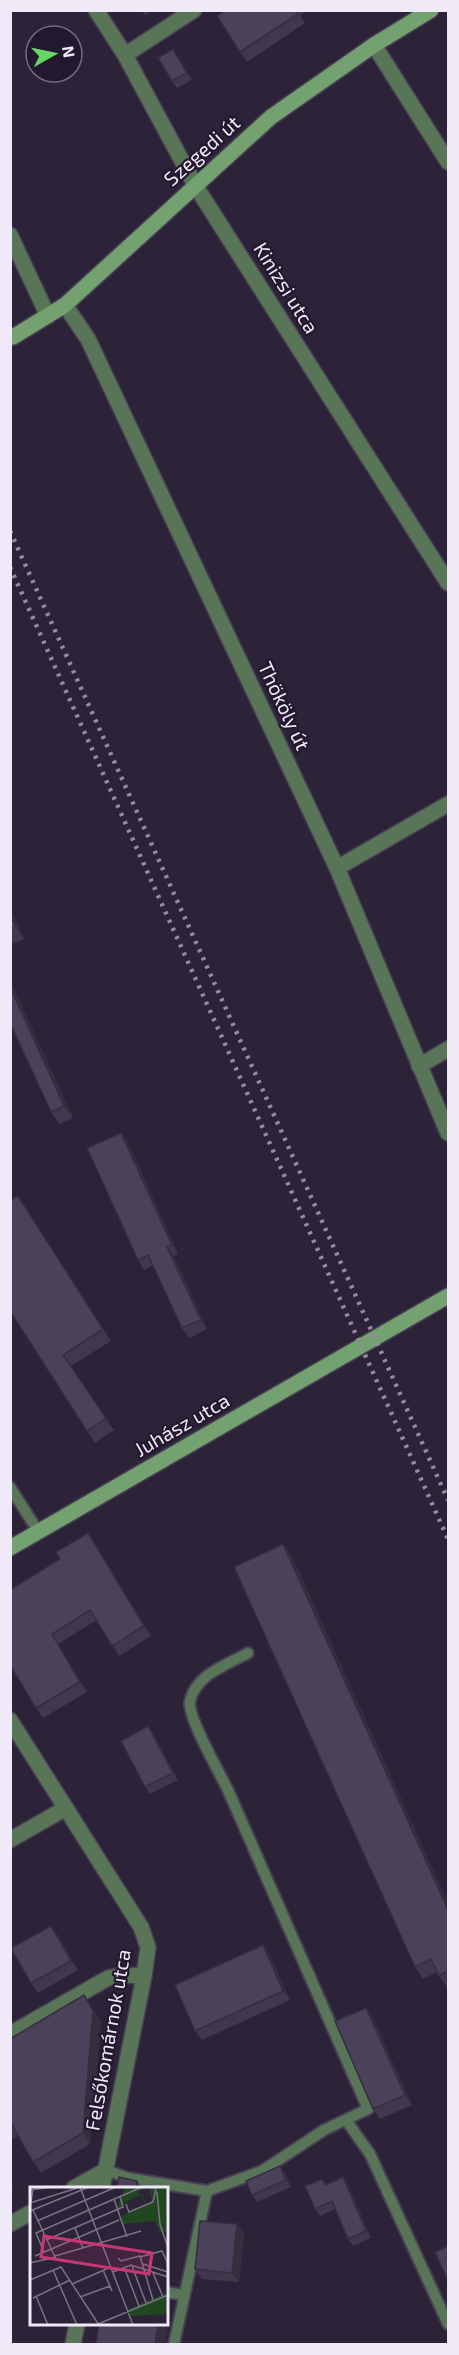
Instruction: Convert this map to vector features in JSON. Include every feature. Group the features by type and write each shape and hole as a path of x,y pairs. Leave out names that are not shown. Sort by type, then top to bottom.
{"street":[{"name":"Kinizsi utca","path":"96,10 125,55 195,184 448,583"},
{"path":"125,55 194,10"},
{"name":"Szegedi út","path":"13,337 65,304 271,117 430,10"},
{"path":"375,45 448,162"},
{"path":"10,235 48,316"},
{"name":"Thököly út","path":"65,304 93,349 336,868 448,1133"},
{"path":"336,868 448,804"},
{"path":"419,1066 448,1049"},
{"name":"Juhász utca","path":"10,1548 448,1296"},
{"name":"Felsőkomárnok utca","path":"10,1720 141,1927 148,1947 102,2187"},
{"path":"10,1840 66,1808"},
{"path":"10,2034 108,1978 122,1975 144,1976"},
{"path":"76,2187 106,2170"},
{"path":"10,2224 30,2213"},
{"path":"73,2344 77,2325"}],"lane":[{"path":"10,1487 38,1531"},
{"path":"106,2170 128,2178 207,2191 262,2171 324,2130 368,2109 267,1875 213,1756 193,1721 190,1702 196,1684 248,1653"},
{"path":"346,2120 370,2154 448,2324"},
{"path":"174,2344 207,2191"},
{"path":"168,2292 183,2295"}],"building":[{"path":"226,10 296,10 298,14 240,52 217,16"},
{"path":"173,49 187,73 172,81 158,58"},
{"path":"10,915 16,927 10,929"},
{"path":"10,987 64,1106 51,1112 10,1023"},
{"path":"121,1133 172,1245 167,1247 201,1320 182,1328 148,1255 138,1260 87,1148"},
{"path":"18,1196 103,1329 63,1355 106,1418 87,1431 10,1311 10,1201"},
{"path":"88,1533 144,1626 112,1646 90,1610 52,1634 80,1682 36,1708 10,1665 10,1590 60,1559 56,1552"},
{"path":"283,1544 448,1910 448,1971 439,1976 431,1959 415,1967 234,1567"},
{"path":"148,1726 173,1773 145,1787 121,1741"},
{"path":"51,1926 71,1961 31,1983 11,1948"},
{"path":"263,1945 283,1991 195,2031 175,1985"},
{"path":"84,1995 93,2011 83,2133 33,2162 12,2125 10,2126 10,2039"},
{"path":"366,2008 405,2095 373,2109 335,2021"},
{"path":"280,2166 286,2180 252,2195 246,2181"},
{"path":"119,2177 137,2181 136,2187 117,2187"},
{"path":"343,2177 366,2231 348,2239 332,2201 315,2209 305,2186 322,2179 325,2185"},
{"path":"200,2221 237,2224 232,2273 195,2269"},
{"path":"448,2246 448,2281 435,2252"},
{"path":"99,2325 158,2325 155,2344 96,2344"}],"railway":[{"path":"10,531 448,1500"},
{"path":"10,567 448,1539"}]}
